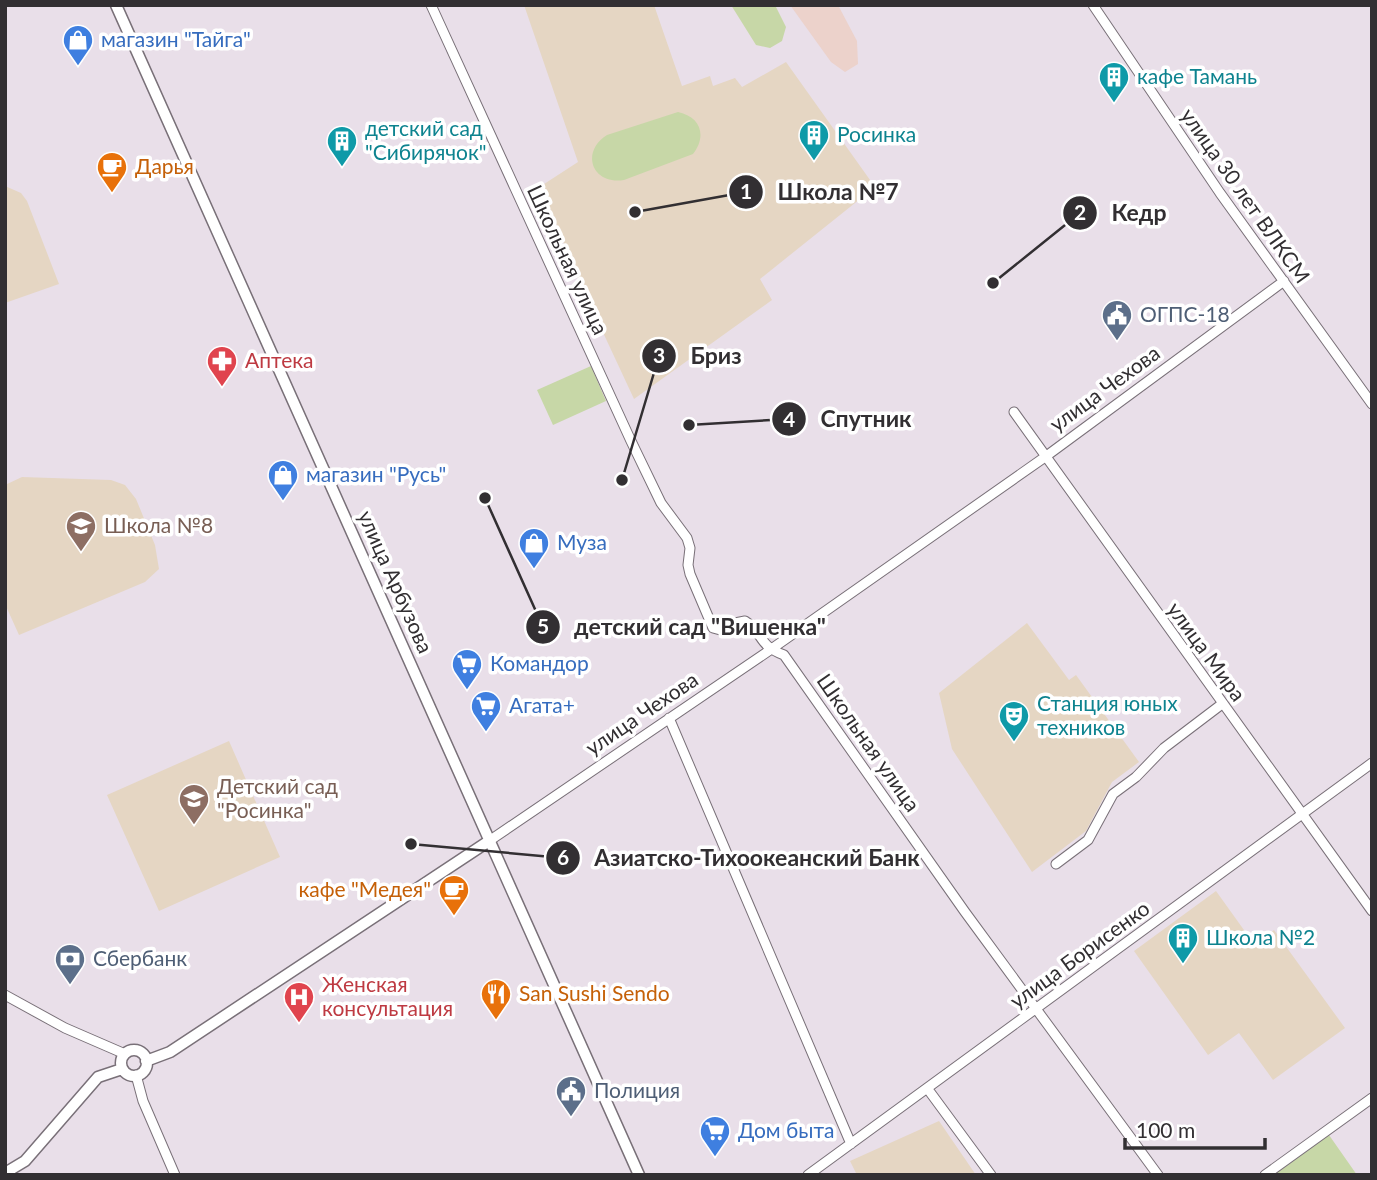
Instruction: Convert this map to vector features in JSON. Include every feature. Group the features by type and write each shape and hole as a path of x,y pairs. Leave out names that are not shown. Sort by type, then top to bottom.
{"street":[{"name":"улица Арбузова","path":"116,5 639,1175"},
{"name":"Школьная улица","path":"431,5 661,503 687,538 690,548 690,574 712,628 724,631 735,623 745,621 753,626 770,650 784,654 965,912 1158,1175"},
{"name":"улица 30 лет ВЛКСМ","path":"1093,5 1220,193 1372,404"},
{"name":"улица Чехова","path":"146,1061 170,1052 489,841 770,650 1045,457 1284,281"},
{"name":"улица Мира","path":"1014,412 1372,911"},
{"path":"1056,864 1088,840 1113,794 1136,777 1164,748 1222,704"},
{"path":"669,719 851,1144"},
{"name":"улица Борисенко","path":"808,1175 1372,763"},
{"path":"5,995 65,1028 125,1054"},
{"path":"137,1050 146,1061 146,1067 140,1074 130,1076 122,1069 121,1059 127,1051 137,1050"},
{"path":"5,1173 25,1161 98,1077 122,1069"},
{"path":"136,1075 143,1101 175,1175"},
{"path":"928,1088 991,1175"},
{"path":"1265,1175 1372,1098"}],"shaded area":[{"path":"524,5 654,5 682,86 710,76 713,86 735,78 742,87 786,62 875,187 760,279 772,300 634,399 579,281 541,186 578,162"},
{"path":"790,5 838,5 857,41 858,64 845,72 831,62"},
{"path":"5,186 21,193 27,201 59,284 5,303"},
{"name":"Школа №8","path":"22,477 111,480 125,485 136,499 155,545 159,569 145,582 19,635 5,604 5,485"},
{"path":"1027,623 1069,680 1076,675 1139,762 1112,782 1086,831 1032,872 952,749 939,693"},
{"name":"Детский сад \"Росинка\"","path":"229,741 280,857 159,911 107,795"},
{"path":"1216,891 1254,944 1274,930 1345,1028 1273,1080 1239,1033 1208,1055 1134,951"},
{"path":"939,1121 976,1175 857,1175 850,1161"}],"green space":[{"path":"731,5 775,5 786,27 782,41 770,48 756,45"},
{"path":"678,112 692,118 699,128 700,141 693,154 624,180 613,180 597,172 593,166 594,150 607,135"},
{"path":"591,366 606,401 553,425 537,390"},
{"path":"1329,1135 1357,1175 1274,1175"}],"place":[{"name":"магазин \"Тайга\"","path":"78,67"},
{"name":"кафе Тамань","path":"1114,104"},
{"name":"Росинка","path":"814,162"},
{"name":"детский сад \"Сибирячок\"","path":"342,168"},
{"name":"Дарья","path":"112,194"},
{"name":"Школа №7","path":"635,212"},
{"name":"Кедр","path":"993,283"},
{"name":"ОГПС-18","path":"1117,342"},
{"name":"Аптека","path":"222,388"},
{"name":"Спутник","path":"689,425"},
{"name":"Бриз","path":"622,480"},
{"name":"детский сад \"Вишенка\"","path":"485,498"},
{"name":"магазин \"Русь\"","path":"283,502"},
{"name":"Школа №8","path":"81,553"},
{"name":"Муза","path":"534,570"},
{"name":"Командор","path":"467,691"},
{"name":"Агата+","path":"486,733"},
{"name":"Станция юных техников","path":"1014,743"},
{"name":"Детский сад \"Росинка\"","path":"194,826"},
{"name":"Азиатско-Тихоокеанский Банк","path":"411,844"},
{"name":"кафе \"Медея\"","path":"454,917"},
{"name":"Школа №2","path":"1183,965"},
{"name":"Сбербанк","path":"70,986"},
{"name":"San Sushi Sendo","path":"496,1021"},
{"name":"Женская консультация","path":"299,1024"},
{"name":"Полиция","path":"571,1118"},
{"name":"Дом быта","path":"715,1158"}]}
